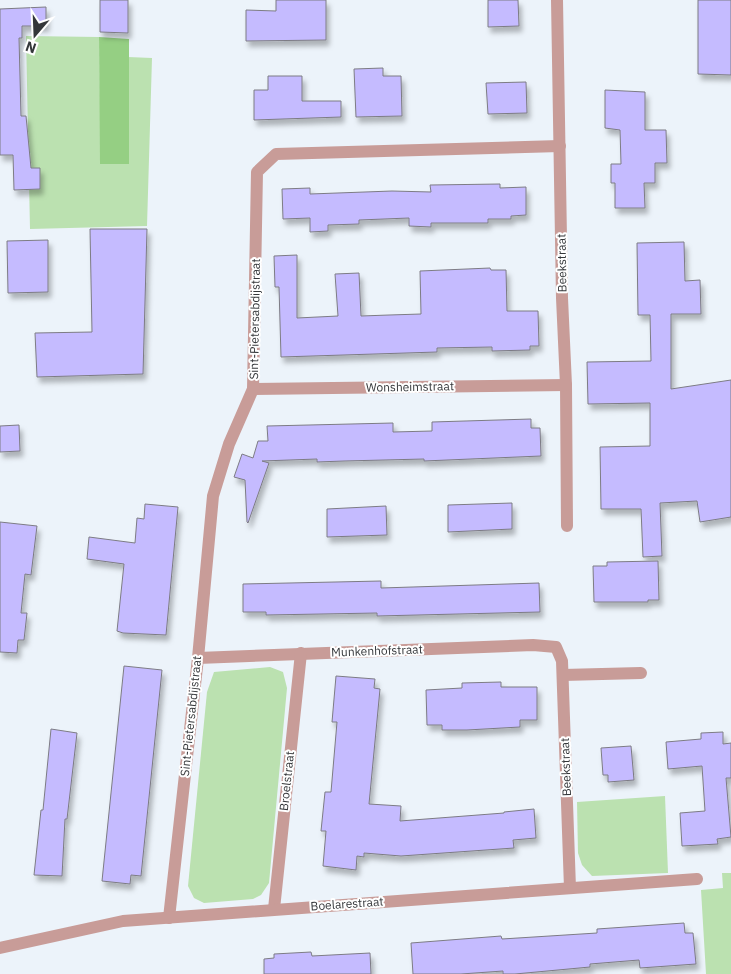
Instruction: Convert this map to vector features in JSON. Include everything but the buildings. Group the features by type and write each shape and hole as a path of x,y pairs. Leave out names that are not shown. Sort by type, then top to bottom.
{"street":[{"name":"Beekstraat","path":"557,0 562,298 566,385 567,526"},
{"name":"Sint-Pietersabdijstraat","path":"169,918 198,658 213,496 229,444 253,389 257,172 276,154 560,146"},
{"name":"Wonsheimstraat","path":"253,389 566,385"},
{"name":"Munkenhofstraat","path":"198,658 533,645 556,647"},
{"name":"Beekstraat","path":"556,647 562,661 570,888"},
{"name":"Broelstraat","path":"274,910 301,653"},
{"path":"562,675 641,673"},
{"name":"Boelarestraat","path":"0,948 123,921 697,879"}],"green space":[{"path":"26,36 99,37 101,164 129,164 128,57 152,58 147,226 30,229"},
{"path":"99,37 129,39 129,164 100,164"},
{"path":"270,667 283,672 287,688 269,883 261,895 253,899 204,903 194,898 188,886 207,692 214,672"},
{"path":"665,796 668,873 592,876 582,865 578,853 577,802"},
{"path":"722,873 731,873 731,974 706,974 701,890 723,888"}]}
